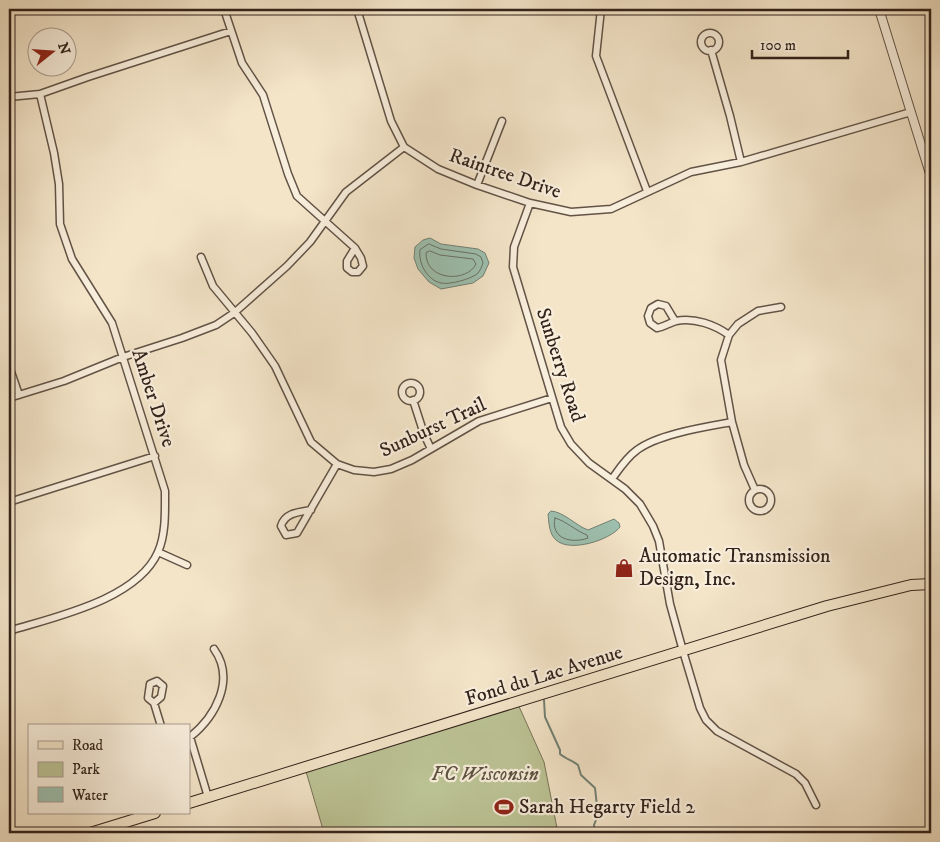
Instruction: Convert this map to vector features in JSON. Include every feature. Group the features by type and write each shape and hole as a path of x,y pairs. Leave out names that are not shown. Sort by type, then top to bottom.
{"main road":[{"name":"Fond du Lac Avenue","path":"190,803 827,606 911,585 931,576"},
{"name":"Fond du Lac Avenue","path":"911,585 931,584"},
{"path":"90,833 152,814"}],"street":[{"path":"224,9 242,63 263,95 288,174 297,196 355,248"},
{"path":"9,398 64,381 123,356 182,338 216,325 234,313 303,249 346,192 404,147 391,121 357,9"},
{"path":"600,9 596,56 647,191"},
{"path":"879,9 931,177"},
{"path":"9,97 40,94 231,31"},
{"path":"711,50 742,162"},
{"name":"Amber Drive","path":"9,632 92,606 121,591 149,567 158,552 164,520 165,491 112,323 72,260 60,224 59,184 40,94"},
{"name":"Raintree Drive","path":"404,147 438,169 477,185 530,203 571,212 611,209 691,172 742,162 911,112"},
{"path":"477,185 502,121"},
{"name":"Sunberry Road","path":"530,203 514,247 513,267 561,427 571,444 589,463 625,489 640,504 653,526 659,541 670,604 682,651 700,708 711,726 796,774 805,783 816,805"},
{"name":"Sunburst Trail","path":"201,257 213,286 252,333 275,366 311,442 337,464 354,470 374,472 398,466 412,460 479,421 552,398"},
{"path":"755,490 744,465 732,422 721,360 724,346 738,324 758,311 781,307"},
{"path":"675,321 687,320 704,323 720,328 730,335"},
{"path":"9,366 19,395"},
{"path":"413,400 431,449"},
{"path":"612,480 624,463 638,449 644,446 667,437 732,422"},
{"path":"9,502 155,456"},
{"path":"311,510 290,514 283,518 280,526 286,535 297,533 311,510 337,464"},
{"path":"158,552 187,565"},
{"path":"190,736 200,729 211,716 219,700 223,683 223,666 214,649"},
{"path":"154,703 160,724"},
{"path":"190,740 208,797"}],"green space":[{"name":"FC Wisconsin","path":"517,702 544,762 558,833 324,833 305,768"}],"water":[{"path":"430,238 441,244 478,249 485,253 489,263 483,276 473,283 441,289 429,282 418,269 414,258 415,247 423,240"},
{"path":"551,511 588,530 614,519 619,523 620,527 608,536 590,543 580,545 562,544 554,538 551,532 548,514"}],"waterway":[{"path":"544,700 545,717 560,750 560,754 578,765 581,775 595,788 598,815 594,825 595,833"}],"place":[{"name":"Automatic Transmission Design, Inc.","path":"624,568"},
{"name":"Sarah Hegarty Field 2","path":"504,807"}]}
